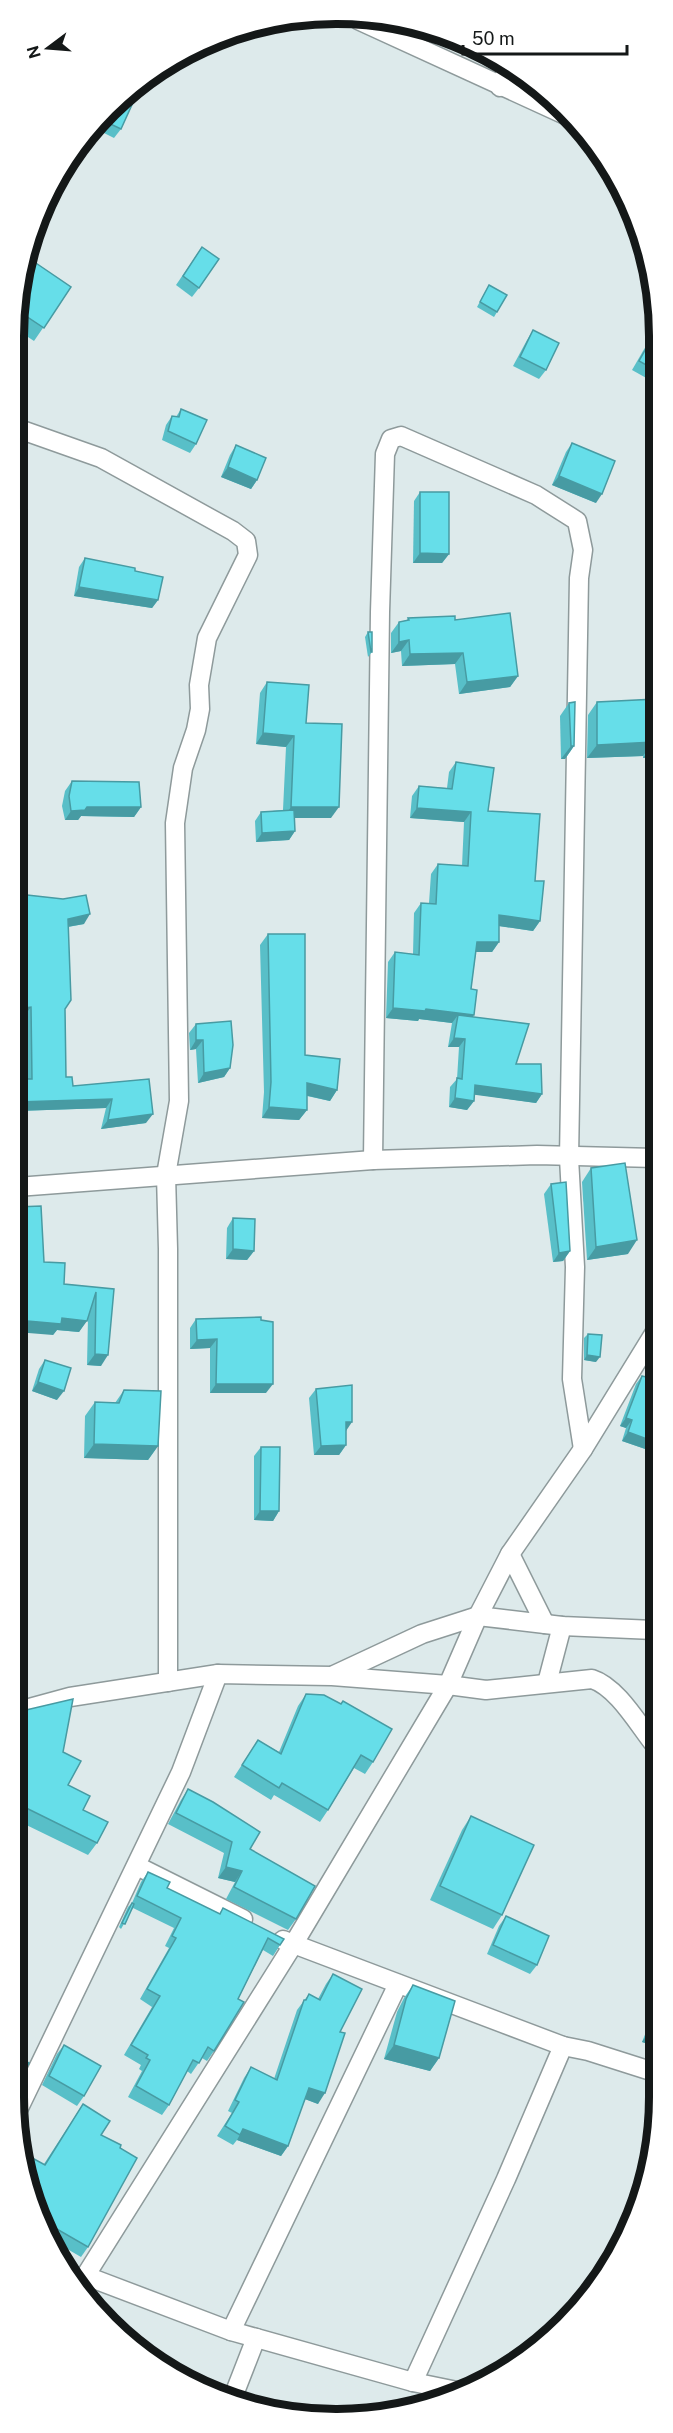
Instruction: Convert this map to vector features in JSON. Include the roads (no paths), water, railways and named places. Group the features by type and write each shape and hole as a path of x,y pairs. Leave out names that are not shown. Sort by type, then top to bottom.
{"street":[{"path":"372,26 549,108"},
{"path":"500,87 506,74"},
{"path":"24,431 101,458 233,531 246,542 248,555 207,639 199,685 200,709 196,730 183,768 177,812 175,915 178,1101 166,1175 168,1682"},
{"path":"373,1160 380,612 385,454 391,439 401,436 536,495 577,521 583,550 579,578 569,1158 575,1267 572,1379 584,1449"},
{"path":"24,1186 373,1160 537,1155 569,1158 649,1158"},
{"path":"84,2280 293,1945 448,1685 478,1616 510,1554 584,1449 649,1342"},
{"path":"510,1554 553,1625 547,1683"},
{"path":"332,1676 422,1634 478,1616 553,1625 649,1630"},
{"path":"24,2098 181,1772 218,1674"},
{"path":"24,1710 70,1697 218,1674 332,1676 486,1690 580,1679 601,1682 614,1693 649,1738"},
{"path":"137,1866 293,1945 563,2046 588,2051 649,2070"},
{"path":"231,2331 398,1984"},
{"path":"412,2382 506,2179 563,2046"},
{"path":"85,2282 231,2331 441,2391"},
{"path":"235,2392 256,2338"}]}
